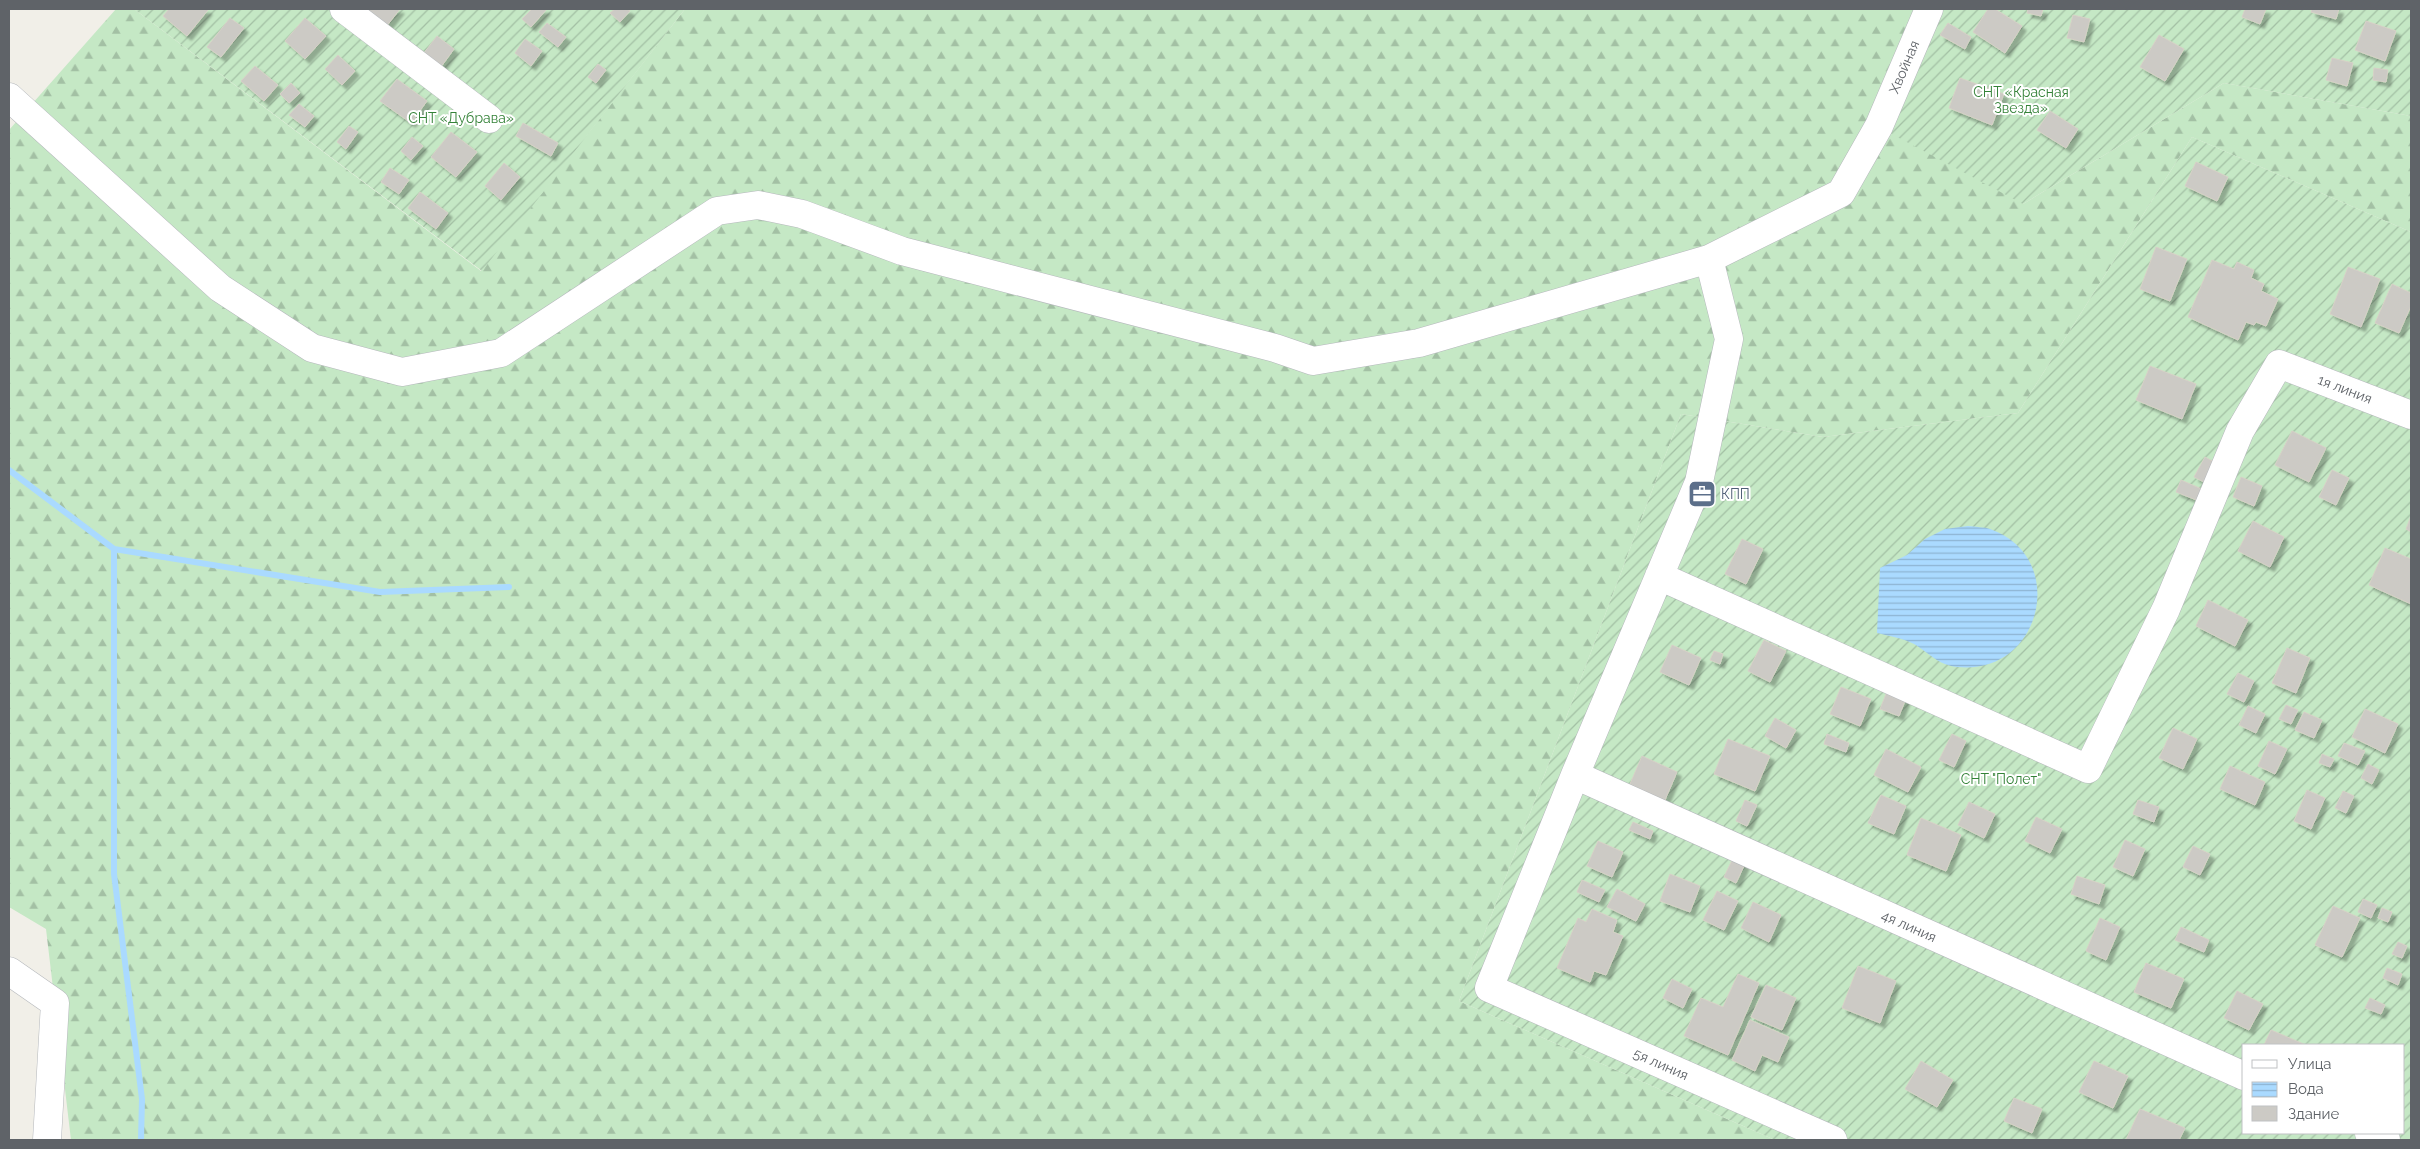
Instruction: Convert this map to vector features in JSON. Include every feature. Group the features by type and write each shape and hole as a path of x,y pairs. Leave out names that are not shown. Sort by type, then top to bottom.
{"street":[{"path":"344,9 489,119"},
{"name":"Хвойная","path":"9,97 220,288 312,348 402,372 501,354 717,211 758,205 802,214 902,251 1275,348 1313,361 1419,343 1709,259 1841,192 1880,126 1929,9"},
{"path":"1575,775 1699,482 1729,339 1709,259"},
{"name":"1я линия","path":"1659,576 2088,769 2166,609 2240,431 2279,364 2411,416"},
{"name":"5я линия","path":"1575,775 1489,988 1833,1140"},
{"name":"4я линия","path":"1575,775 2242,1075"},
{"path":"9,970 55,1003 47,1140"},
{"path":"2371,1134 2386,1140"}],"green space":[{"path":"116,9 134,9 481,271 685,9 1925,9 2023,204 2224,83 2411,116 2411,232 2192,137 2018,413 1823,437 1681,414 1459,1001 1775,1140 71,1140 46,929 9,907 9,130"},
{"name":"СНТ «Дубрава»","path":"134,9 685,9 482,271"},
{"name":"СНТ «Красная Звезда»","path":"1925,9 2411,9 2411,116 2224,83 2023,204 1871,123"},
{"name":"СНТ \"Полет\"","path":"2192,137 2411,232 2411,1140 1775,1140 1459,1001 1681,414 1823,437 2018,413"}],"water":[{"path":"1968,526 1990,529 2015,543 2031,564 2037,587 2035,612 2026,635 2009,653 1986,665 1957,667 1944,664 1910,642 1877,633 1880,568 1907,555 1925,539 1945,529"}],"building":[{"path":"169,9 208,10 187,36 163,16"},
{"path":"362,9 400,9 386,27"},
{"path":"532,9 547,9 531,27 522,19"},
{"path":"615,9 627,9 630,11 620,22 610,13"},
{"path":"1988,9 1995,9 2022,26 2005,53 1973,32"},
{"path":"2028,9 2043,9 2041,16 2027,13"},
{"path":"2245,9 2266,9 2260,24 2242,17"},
{"path":"2312,9 2339,9 2336,19 2311,12"},
{"path":"2073,15 2090,19 2084,42 2067,38"},
{"path":"230,18 244,28 221,57 207,47"},
{"path":"305,18 326,36 305,59 285,41"},
{"path":"2366,21 2396,31 2385,61 2355,50"},
{"path":"547,23 566,37 558,47 539,32"},
{"path":"1948,23 1971,37 1965,49 1940,35"},
{"path":"2159,35 2184,49 2165,81 2140,67"},
{"path":"437,36 454,49 438,71 420,58"},
{"path":"525,39 542,51 531,66 515,53"},
{"path":"338,55 355,71 342,85 325,69"},
{"path":"2332,58 2353,63 2347,86 2326,80"},
{"path":"598,64 606,70 596,83 588,77"},
{"path":"255,66 278,85 264,101 241,81"},
{"path":"2374,68 2388,70 2386,82 2373,80"},
{"path":"1960,78 2004,94 1992,125 1949,108"},
{"path":"397,79 427,101 411,123 380,101"},
{"path":"291,83 300,93 289,103 280,94"},
{"path":"299,104 314,116 305,127 289,115"},
{"path":"2050,111 2078,129 2066,148 2037,130"},
{"path":"523,123 558,143 551,156 516,136"},
{"path":"349,126 358,132 346,149 337,142"},
{"path":"451,132 477,152 456,177 431,157"},
{"path":"412,137 423,146 411,160 401,151"},
{"path":"2196,162 2228,177 2217,201 2185,186"},
{"path":"504,163 520,177 501,200 485,186"},
{"path":"390,168 409,180 399,194 381,182"},
{"path":"420,192 448,213 436,229 408,208"},
{"path":"2156,247 2187,259 2170,301 2140,289"},
{"path":"2212,260 2234,269 2237,262 2254,270 2251,278 2264,284 2261,291 2278,299 2266,326 2256,322 2254,325 2246,322 2238,340 2188,317"},
{"path":"2348,267 2380,279 2361,327 2330,314"},
{"path":"2392,284 2411,293 2411,306 2399,333 2375,323"},
{"path":"2150,366 2196,384 2182,419 2136,400"},
{"path":"2292,431 2326,448 2309,482 2275,465"},
{"path":"2205,457 2218,464 2208,484 2194,477"},
{"path":"2332,470 2349,478 2336,505 2319,497"},
{"path":"2241,477 2262,486 2254,506 2233,497"},
{"path":"2181,480 2204,490 2199,501 2176,492"},
{"path":"2411,516 2411,532 2406,529"},
{"path":"2253,521 2284,537 2270,567 2238,551"},
{"path":"1742,539 1763,549 1746,584 1725,574"},
{"path":"2385,548 2411,559 2411,604 2369,585"},
{"path":"2208,600 2248,620 2235,646 2196,626"},
{"path":"1764,640 1786,651 1770,682 1748,671"},
{"path":"1672,645 1701,658 1689,685 1660,672"},
{"path":"2287,648 2310,658 2296,693 2272,683"},
{"path":"1714,651 1723,654 1720,664 1710,660"},
{"path":"2238,673 2254,681 2244,702 2227,694"},
{"path":"1890,684 1909,691 1899,716 1880,709"},
{"path":"1841,687 1871,699 1860,726 1830,714"},
{"path":"2286,705 2298,710 2291,724 2279,719"},
{"path":"2248,706 2265,714 2256,733 2239,725"},
{"path":"2365,709 2398,724 2385,753 2352,737"},
{"path":"2304,712 2322,720 2314,738 2295,730"},
{"path":"1775,718 1796,730 1786,748 1765,736"},
{"path":"2173,728 2197,739 2183,769 2159,758"},
{"path":"1827,734 1849,743 1846,752 1824,744"},
{"path":"1952,734 1966,741 1954,767 1939,760"},
{"path":"1728,739 1770,756 1755,791 1714,774"},
{"path":"2269,741 2287,749 2275,774 2258,766"},
{"path":"2344,743 2365,751 2358,765 2338,756"},
{"path":"1886,749 1921,767 1908,792 1874,775"},
{"path":"2322,754 2334,759 2330,767 2319,763"},
{"path":"1642,756 1677,772 1665,800 1630,784"},
{"path":"2368,764 2379,770 2372,784 2361,778"},
{"path":"2230,766 2265,782 2255,805 2220,789"},
{"path":"2307,790 2325,798 2311,829 2294,821"},
{"path":"2343,791 2354,796 2346,813 2335,808"},
{"path":"1881,795 1906,806 1894,834 1868,823"},
{"path":"1745,800 1757,805 1747,826 1736,821"},
{"path":"2138,800 2159,807 2154,822 2133,814"},
{"path":"1969,802 1995,814 1984,838 1958,825"},
{"path":"2036,817 2062,829 2050,853 2025,841"},
{"path":"1921,818 1961,835 1946,871 1907,855"},
{"path":"1633,822 1653,831 1650,839 1629,830"},
{"path":"2125,840 2145,849 2133,876 2113,867"},
{"path":"1598,841 1623,852 1612,877 1587,866"},
{"path":"2193,846 2210,854 2200,875 2183,867"},
{"path":"1733,858 1745,864 1736,883 1724,877"},
{"path":"1670,874 1700,886 1690,912 1660,901"},
{"path":"2077,876 2105,885 2099,904 2071,894"},
{"path":"1582,880 1605,890 1599,902 1577,892"},
{"path":"1617,889 1645,904 1636,921 1607,907"},
{"path":"1717,891 1738,901 1724,930 1703,920"},
{"path":"2363,899 2377,905 2371,918 2358,912"},
{"path":"1753,902 1781,915 1769,942 1741,928"},
{"path":"2333,906 2360,918 2342,957 2315,945"},
{"path":"2382,908 2392,912 2388,922 2378,918"},
{"path":"1592,909 1617,920 1613,932 1623,936 1606,975 1594,971 1590,982 1557,968 1578,918 1586,922"},
{"path":"2100,918 2120,927 2106,960 2086,951"},
{"path":"2181,927 2209,940 2204,952 2175,940"},
{"path":"2398,942 2407,946 2402,958 2392,954"},
{"path":"2146,963 2184,979 2171,1008 2134,992"},
{"path":"1858,966 1896,981 1880,1023 1842,1008"},
{"path":"2387,968 2402,974 2398,985 2383,978"},
{"path":"1738,974 1759,983 1728,1055 1684,1036 1701,998 1723,1007"},
{"path":"1672,979 1692,989 1683,1008 1663,998"},
{"path":"1766,985 1796,998 1782,1030 1751,1017"},
{"path":"2237,991 2263,1004 2249,1030 2224,1018"},
{"path":"2370,998 2385,1005 2381,1014 2365,1008"},
{"path":"1750,1020 1789,1037 1778,1062 1762,1055 1755,1071 1732,1060"},
{"path":"2271,1030 2304,1044 2264,1044"},
{"path":"1921,1061 1953,1080 1937,1107 1905,1089"},
{"path":"2094,1061 2128,1076 2113,1108 2079,1092"},
{"path":"2014,1098 2042,1109 2032,1133 2004,1121"},
{"path":"2140,1109 2185,1128 2179,1140 2126,1140"}],"waterway":[{"path":"9,470 114,549 380,592 509,587"},
{"path":"114,549 114,874 142,1099 141,1140"}],"place":[{"name":"КПП","path":"1702,494"}]}
